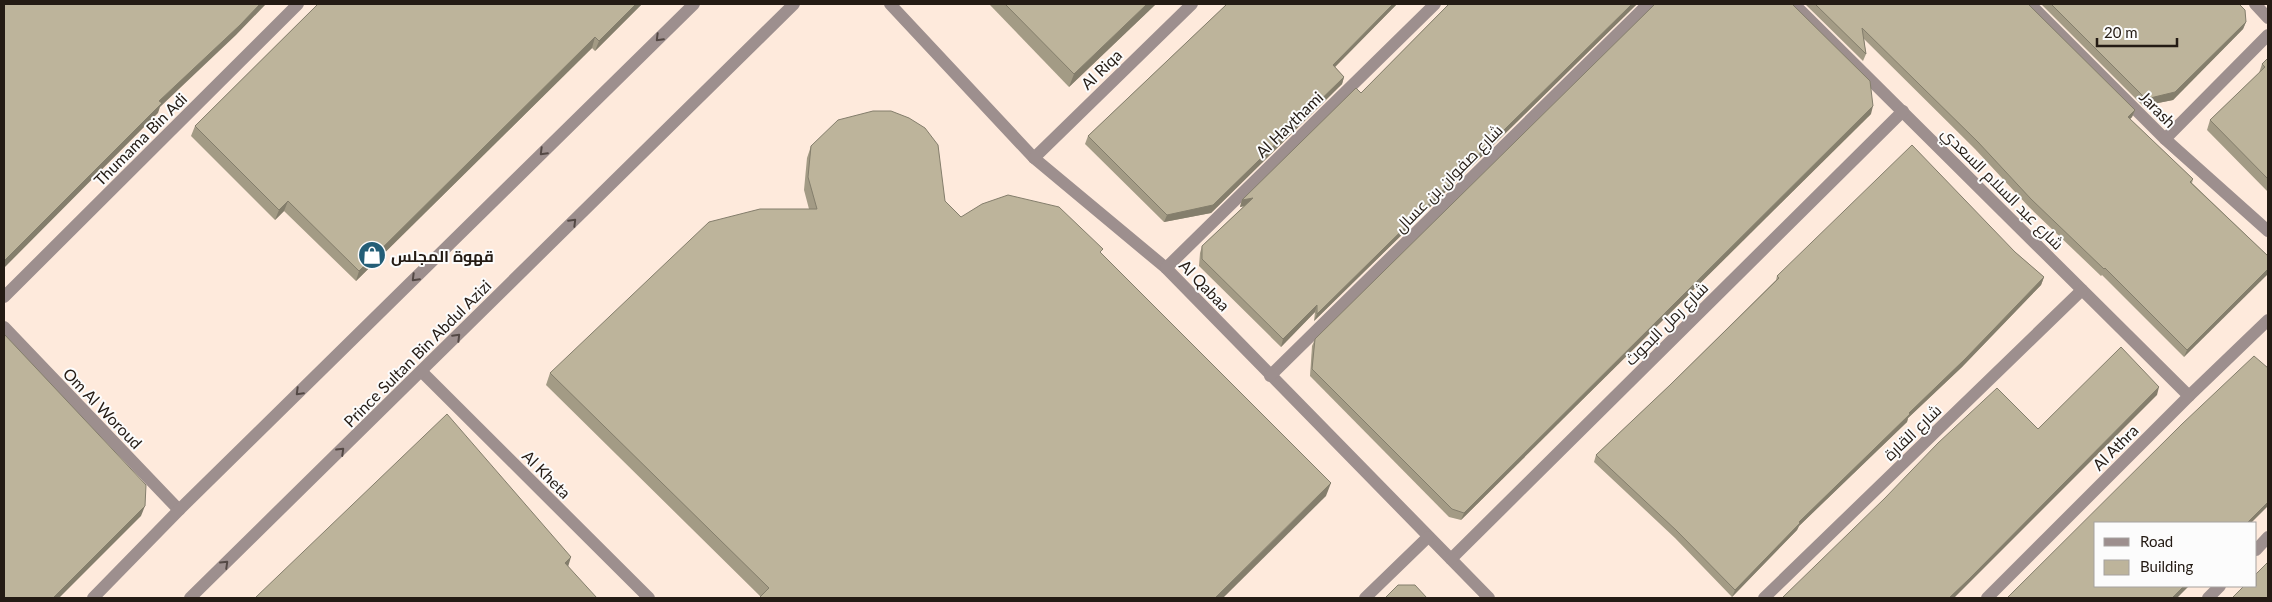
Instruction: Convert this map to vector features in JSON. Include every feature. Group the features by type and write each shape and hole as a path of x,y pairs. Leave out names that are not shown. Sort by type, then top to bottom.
{"street":[{"name":"Thumama Bin Adi","path":"4,297 298,4"},
{"path":"93,598 179,510 694,4"},
{"name":"Prince Sultan Bin Abdul Azizi","path":"190,598 422,372 794,4"},
{"name":"Al Qabaa","path":"890,4 1034,158 1166,268 1489,598"},
{"name":"Al Riqa","path":"1034,158 1192,4"},
{"name":"Al Haythami","path":"1166,268 1435,4"},
{"name":"شارع صفوان بن عسال","path":"1270,376 1648,4"},
{"name":"شارع عبد السلام السعدي","path":"1794,4 2189,396"},
{"name":"Jarash","path":"2030,4 2165,139 2268,231"},
{"path":"2255,4 2268,18"},
{"path":"2165,139 2268,36"},
{"name":"شارع رمل البحوث","path":"1451,559 1903,111"},
{"name":"شارع القارة","path":"1764,598 2082,290"},
{"name":"Al Athra","path":"1987,598 2189,396 2268,320"},
{"name":"Om Al Woroud","path":"4,327 179,510"},
{"name":"Al Kheta","path":"422,372 649,598"},
{"path":"1365,598 1428,537"},
{"path":"2257,549 2268,537"},
{"path":"2208,598 2219,587"}],"building":[{"path":"4,4 260,4 159,101 162,103 4,261"},
{"path":"318,4 636,4 599,41 595,37 359,271 288,201 279,210 195,126"},
{"path":"1005,4 1147,4 1074,74"},
{"path":"1227,4 1393,4 1333,65 1344,77 1213,205 1167,215 1088,136"},
{"path":"1449,4 1632,4 1317,314 1317,305 1283,339 1202,259 1202,246 1253,198 1242,200 1356,88 1361,93"},
{"path":"1655,4 1792,4 1870,81 1873,106 1464,513 1452,509 1312,369 1315,339"},
{"path":"1815,4 2028,4 2135,110 2128,117 2193,179 2190,182 2268,256 2268,269 2187,350 2105,268 2031,199 1978,142 1862,28 1866,54"},
{"path":"2051,4 2239,4 2245,10 2246,22 2175,92 2146,99"},
{"path":"2268,58 2268,179 2210,120 2265,67 2262,64"},
{"path":"873,111 891,111 909,118 925,128 938,145 945,201 961,217 982,204 1008,195 1059,207 1103,249 1100,252 1331,483 1215,598 759,598 769,588 550,373 709,222 760,209 817,209 808,177 811,146 838,120"},
{"path":"1912,145 2015,252 2044,277 1910,414 1799,522 1735,590 1677,531 1596,455 1670,385 1779,278 1777,276"},
{"path":"4,334 146,485 145,506 53,598 4,598"},
{"path":"2121,347 2159,387 1949,598 1782,598 1885,498 1938,443 1997,388 2038,429"},
{"path":"2254,356 2268,368 2268,502 2248,522 2094,522 2094,587 2183,587 2172,598 2007,598 2182,424"},
{"path":"447,414 571,557 565,563 597,598 255,598"},
{"path":"2268,562 2268,598 2232,598 2243,587 2257,587 2257,573"},
{"path":"1398,585 1415,585 1427,598 1385,598"}],"place":[{"name":"قهوة المجلس","path":"372,255"}]}
